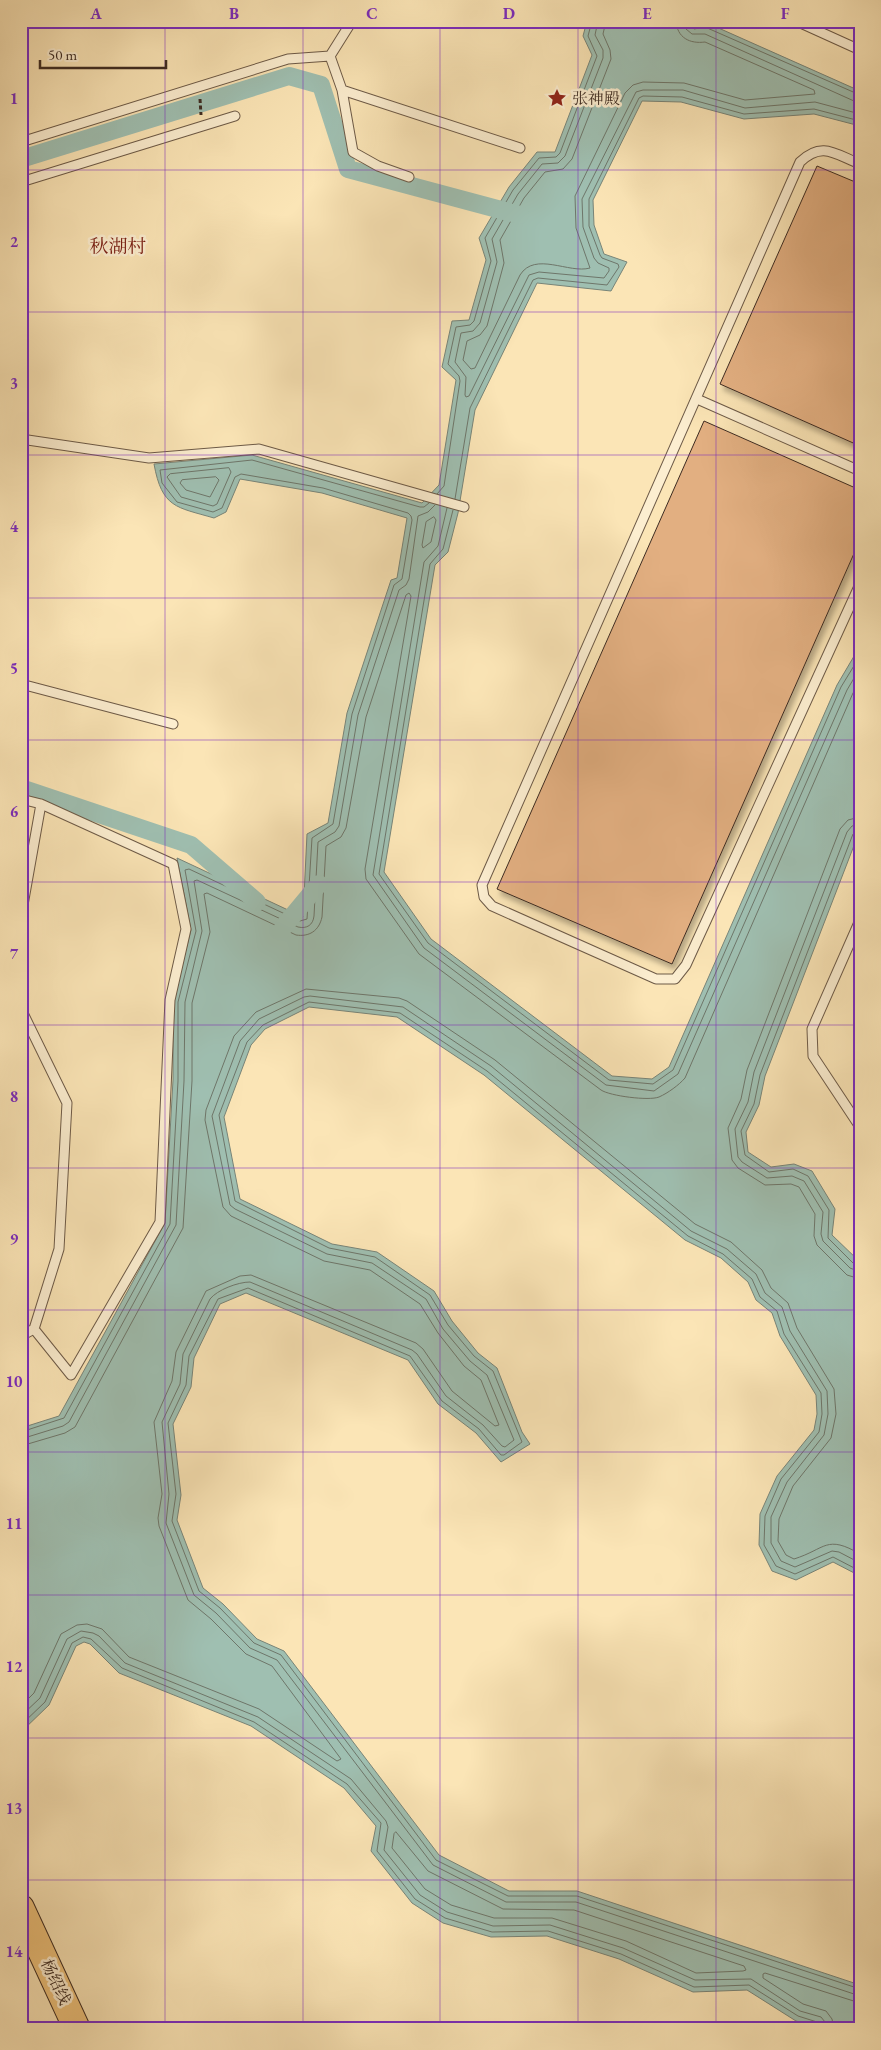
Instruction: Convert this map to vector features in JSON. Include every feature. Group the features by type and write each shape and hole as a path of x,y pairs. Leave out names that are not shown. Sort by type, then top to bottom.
{"main road":[{"name":"杨绍线","path":"21,1908 77,2029"}],"lane":[{"path":"330,56 352,21"},
{"path":"796,21 860,50"},
{"path":"21,142 288,59 330,56"},
{"path":"330,56 342,90 353,152 378,166 409,177"},
{"path":"342,90 520,148"},
{"path":"21,182 235,116"},
{"path":"860,164 825,149 811,152 800,162 482,885 484,897 492,906 656,979 675,979 686,965 860,584"},
{"path":"697,399 860,472"},
{"path":"21,440 149,458 259,449 424,494 464,507"},
{"path":"21,684 173,724"},
{"path":"21,799 41,804 173,864 186,930 170,1000 160,1222 71,1375 34,1328"},
{"path":"21,944 23,905 41,804"},
{"path":"860,920 812,1029 813,1056 860,1127"},
{"path":"21,1009 67,1103 59,1250 34,1328 21,1336"}],"path":[{"path":"198,86 202,126"}],"water":[{"path":"587,21 691,21 697,24 705,22 860,91 860,126 814,114 744,119 681,102 642,101 593,200 594,225 604,254 627,262 611,291 537,283 475,410 458,513 448,552 435,565 384,872 431,939 612,1076 652,1079 669,1067 837,685 860,646 860,830 765,1076 759,1105 746,1132 748,1152 771,1167 794,1164 812,1171 835,1209 832,1235 860,1262 860,1576 833,1562 796,1580 772,1571 759,1545 760,1514 777,1476 814,1430 817,1414 816,1395 780,1336 772,1313 756,1300 748,1282 721,1258 685,1240 484,1075 397,1017 309,1007 265,1029 251,1045 224,1117 240,1199 332,1244 377,1252 434,1291 452,1321 478,1353 497,1368 522,1432 530,1444 501,1462 476,1433 438,1404 408,1360 246,1293 220,1304 194,1358 191,1387 173,1424 181,1495 177,1520 203,1588 223,1604 257,1639 284,1651 439,1855 509,1891 577,1891 860,1985 860,2029 823,2029 796,2021 747,1990 693,1992 619,1959 547,1936 491,1937 443,1923 412,1903 371,1851 376,1826 344,1788 251,1726 119,1673 90,1644 84,1642 76,1646 49,1705 21,1732 21,1428 59,1416 165,1223 173,1080 173,1001 191,930 177,858 303,917 307,834 328,823 347,713 391,580 397,578 407,518 322,493 240,479 226,512 214,518 180,508 166,498 157,479 154,464 252,455 422,503 439,485 456,380 442,367 452,321 469,320 486,260 479,238 509,187 537,152 555,152 592,55 583,36"}],"building":[{"path":"817,166 860,184 860,446 720,384"},
{"path":"704,421 860,490 860,540 672,964 497,889"}],"waterway":[{"path":"21,159 289,76 321,85 348,169 520,215"},
{"path":"21,788 191,845 257,902"},
{"path":"281,932 319,884"}],"place":[{"name":"张神殿","path":"557,98"}],"district":[{"name":"秋湖村","path":"118,246"}]}
